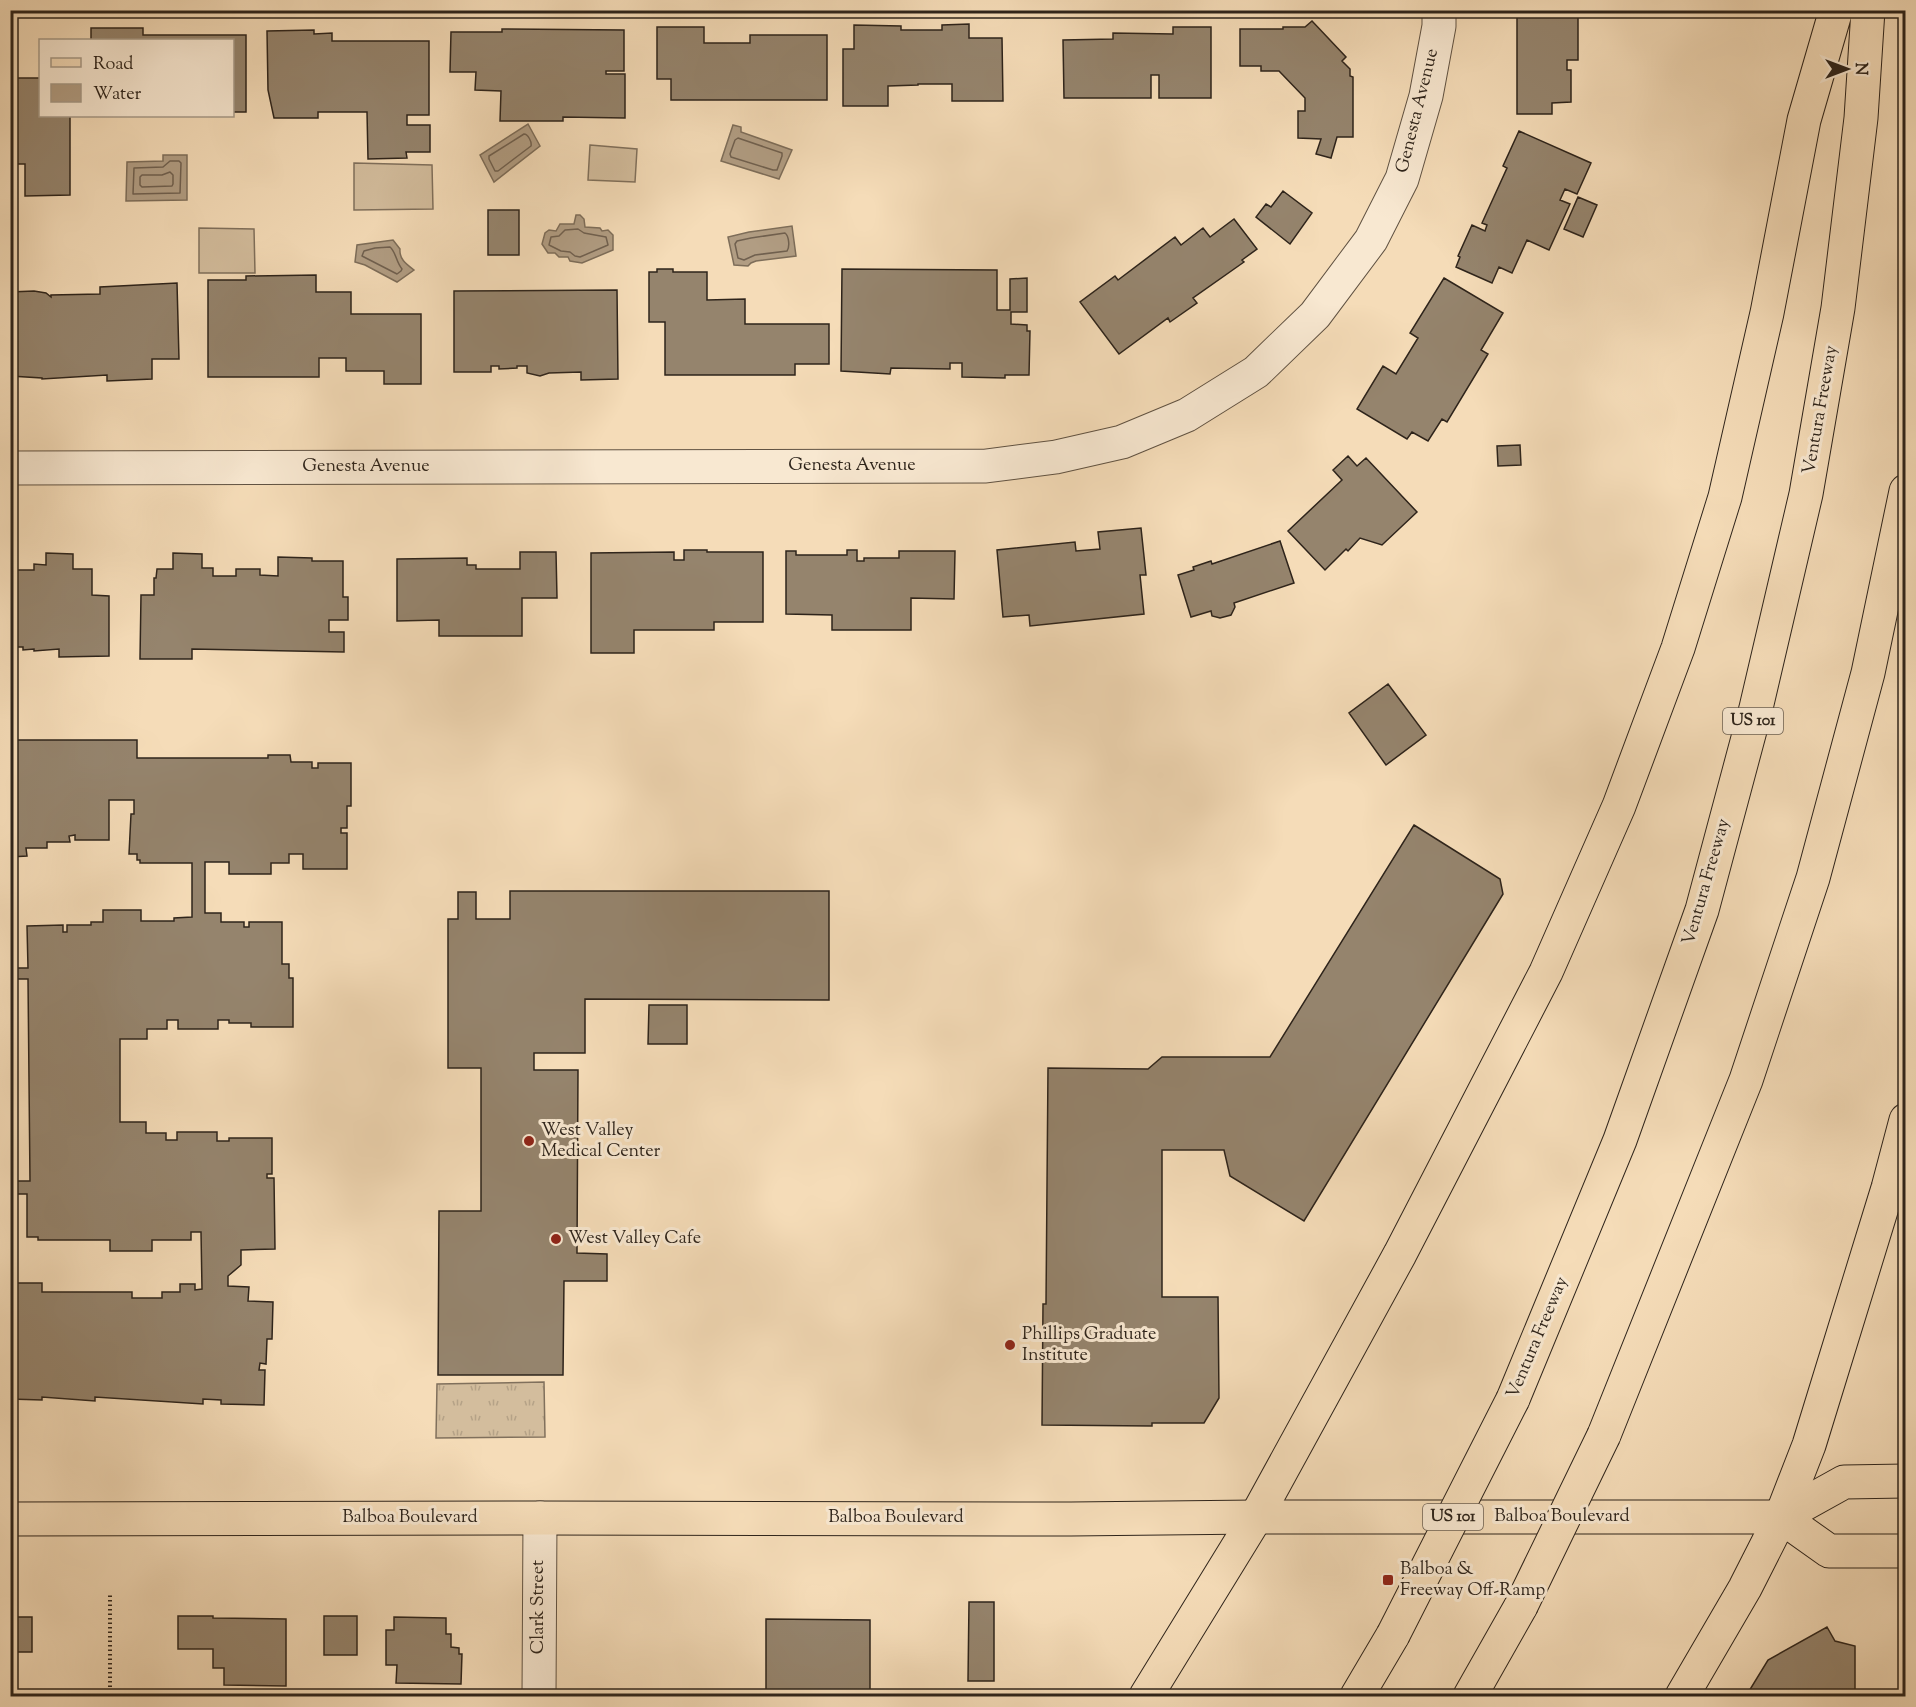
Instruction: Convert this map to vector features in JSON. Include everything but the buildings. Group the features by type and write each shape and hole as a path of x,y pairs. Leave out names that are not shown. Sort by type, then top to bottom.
{"main road":[{"path":"1146,1696 1256,1517 1400,1254 1546,972 1623,795 1678,648 1725,497 1767,313 1804,120 1836,10"},
{"name":"Ventura Freeway","path":"1356,1696 1393,1635 1513,1399 1620,1140 1702,910 1756,708 1806,494 1839,308 1861,118 1868,10"},
{"path":"1470,1696 1521,1606 1604,1435 1746,1080 1813,878 1868,673 1905,491"},
{"path":"1682,1696 1745,1588 1781,1516 1809,1445 1888,1188 1905,1120"},
{"name":"Balboa Boulevard","path":"10,1519 1071,1520 1256,1517 1781,1516 1844,1482 1905,1482"},
{"path":"1781,1516 1829,1551 1905,1551"}],"street":[{"name":"Genesta Avenue","path":"10,468 986,466 1056,457 1122,442 1187,415 1256,372 1315,315 1371,240 1402,178 1423,106 1439,26 1439,10"},
{"name":"Clark Street","path":"539,1696 540,1518"}],"path":[{"path":"110,1595 110,1696"}],"green space":[{"path":"590,145 637,149 635,182 588,180"},
{"path":"354,163 432,165 433,209 354,210"},
{"path":"199,228 254,229 255,273 199,273"},
{"path":"544,1382 545,1437 436,1438 437,1384"}],"water":[{"path":"528,124 540,146 494,182 480,155"},
{"path":"733,125 741,127 741,132 792,150 779,179 721,161"},
{"path":"163,155 187,155 187,200 126,201 127,162 163,161"},
{"path":"576,215 584,219 585,227 608,230 613,235 613,250 582,263 570,261 568,257 559,257 555,253 548,253 542,244 545,233 549,230 556,231 560,224 574,224"},
{"path":"792,226 796,256 756,261 748,266 734,265 728,237"},
{"path":"393,240 400,249 404,261 414,270 397,282 355,262 357,245"}],"place":[{"name":"West Valley Medical Center","path":"529,1141"},
{"name":"West Valley Cafe","path":"556,1239"},
{"name":"Phillips Graduate Institute","path":"1010,1345"},
{"name":"Balboa & Freeway Off-Ramp","path":"1388,1580"}]}
